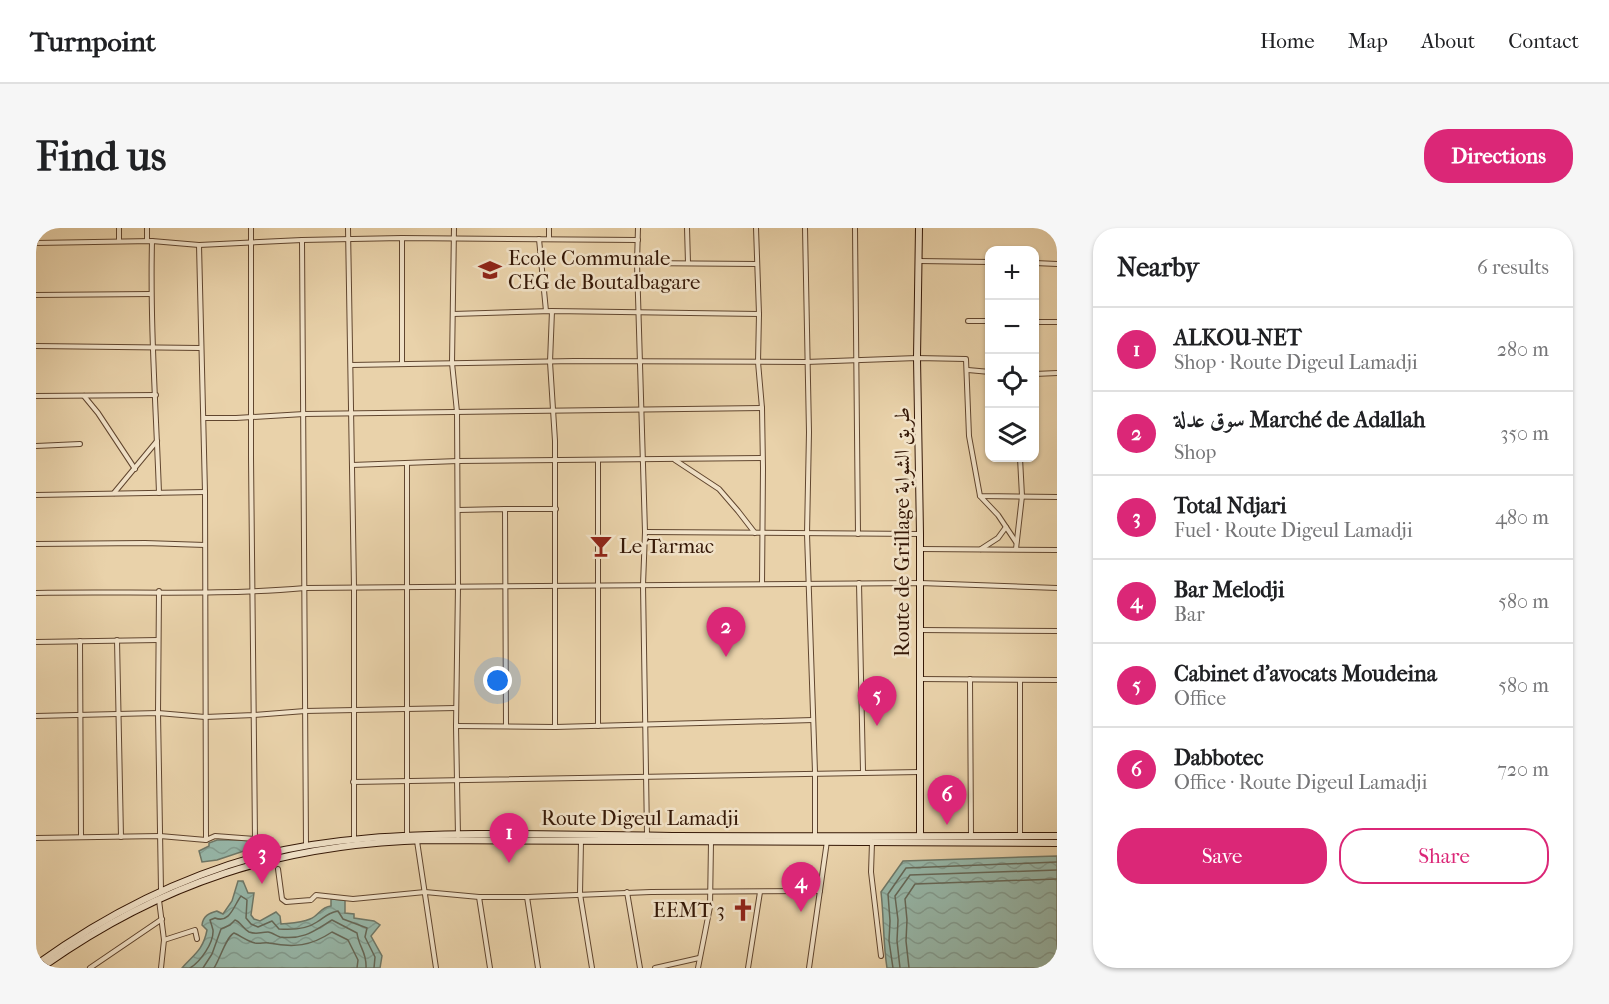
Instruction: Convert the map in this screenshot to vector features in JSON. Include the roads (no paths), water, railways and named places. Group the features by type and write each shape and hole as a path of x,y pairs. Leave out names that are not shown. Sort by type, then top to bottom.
{"main road":[{"name":"Route de Grillage طريق الشواية","path":"919,228 917,358 921,534 920,836"},
{"name":"Route Digeul Lamadji","path":"36,965 87,930 161,890 255,857 354,839 406,835 458,837 815,836 827,839 1057,836"},
{"path":"41,968 88,936 159,898 199,881 260,862 347,846 458,837 711,842 827,839 872,843 1057,843"}],"street":[{"path":"118,228 118,241"},
{"path":"147,228 159,492"},
{"path":"250,228 255,857"},
{"path":"348,228 354,587 352,710 354,839"},
{"path":"454,228 452,363 457,412 458,461 456,708 458,837"},
{"path":"549,228 549,239"},
{"path":"638,228 638,312 645,532 646,835"},
{"path":"687,228 688,263"},
{"path":"756,228 758,362 762,408 762,584"},
{"path":"805,228 809,432 807,534 815,836"},
{"path":"855,228 858,534"},
{"path":"36,243 149,241 199,244 402,238 638,240"},
{"path":"402,238 402,363"},
{"path":"539,239 546,311"},
{"path":"302,240 306,846"},
{"path":"199,244 205,492 206,840"},
{"path":"919,261 985,262"},
{"path":"637,263 756,264"},
{"path":"1039,263 1057,264"},
{"path":"36,295 151,294"},
{"path":"453,314 546,311 759,314"},
{"path":"552,311 550,362 555,411 556,509 555,727"},
{"path":"968,321 985,321"},
{"path":"1039,322 1057,322"},
{"path":"36,346 200,348"},
{"path":"351,365 966,359 969,436 980,496 1017,543"},
{"path":"968,370 985,372"},
{"path":"1039,374 1057,373"},
{"path":"36,396 156,395"},
{"path":"83,396 98,413 135,469"},
{"path":"204,418 304,414 762,408"},
{"path":"114,494 157,440"},
{"path":"36,446 80,444"},
{"path":"352,465 458,461 643,461 762,458"},
{"path":"674,460 718,489 755,534"},
{"path":"598,461 598,726"},
{"path":"1016,549 1022,496 1020,462"},
{"path":"406,464 406,835"},
{"path":"36,495 205,492"},
{"path":"980,496 1057,496"},
{"path":"506,509 506,726"},
{"path":"458,510 556,509"},
{"path":"981,549 998,538 1006,527"},
{"path":"645,532 921,534"},
{"path":"36,544 205,545"},
{"path":"920,549 1057,550"},
{"path":"36,593 159,591 205,594 354,587 809,583 920,583 1057,588"},
{"path":"859,583 863,771"},
{"path":"159,591 158,713 161,890"},
{"path":"920,630 1057,632"},
{"path":"36,642 159,639"},
{"path":"117,640 121,837"},
{"path":"80,641 81,837"},
{"path":"919,679 1057,680"},
{"path":"970,679 971,836"},
{"path":"1020,680 1020,836"},
{"path":"36,716 158,713 205,717 254,716 305,711 456,708"},
{"path":"456,726 555,727 813,720"},
{"path":"353,782 863,771 920,772"},
{"path":"36,838 160,836 206,840 215,836 255,839"},
{"path":"809,968 827,839"},
{"path":"417,840 436,968"},
{"path":"581,840 580,894 592,968"},
{"path":"698,968 710,907 711,842"},
{"path":"872,843 871,872 880,956"},
{"path":"278,869 282,899 286,902 311,900 316,895 353,899 425,892 479,897 527,897 627,892 820,891"},
{"path":"627,892 640,968"},
{"path":"748,968 760,892"},
{"path":"479,897 490,968"},
{"path":"527,897 538,968"},
{"path":"159,898 164,940 161,968"},
{"path":"90,968 162,919"},
{"path":"164,940 195,930 197,939"},
{"path":"655,968 699,958"}],"water":[{"path":"217,840 253,840 253,848 217,860 202,862 199,851"},
{"path":"1057,856 1057,968 887,968 881,892 903,861"},
{"path":"238,881 243,881 248,893 254,893 251,915 260,921 276,912 280,916 281,924 303,921 313,918 324,908 331,906 331,899 345,900 345,913 354,914 354,918 374,921 380,925 371,936 382,956 380,968 182,968 203,943 207,930 202,925 205,917 217,911 223,914 232,901"}],"place":[{"name":"Ecole Communale CEG de Boutalbagare","path":"490,270"},
{"name":"Le Tarmac","path":"601,546"},
{"name":"سوق عدلة Marché de Adallah","path":"726,657"},
{"name":"Cabinet d'avocats Moudeina","path":"877,726"},
{"name":"Dabbotec","path":"947,825"},
{"name":"ALKOU-NET","path":"509,863"},
{"name":"Total Ndjari","path":"262,884"},
{"name":"EEMT 3","path":"743,910"},
{"name":"Bar Melodji","path":"801,912"}]}
